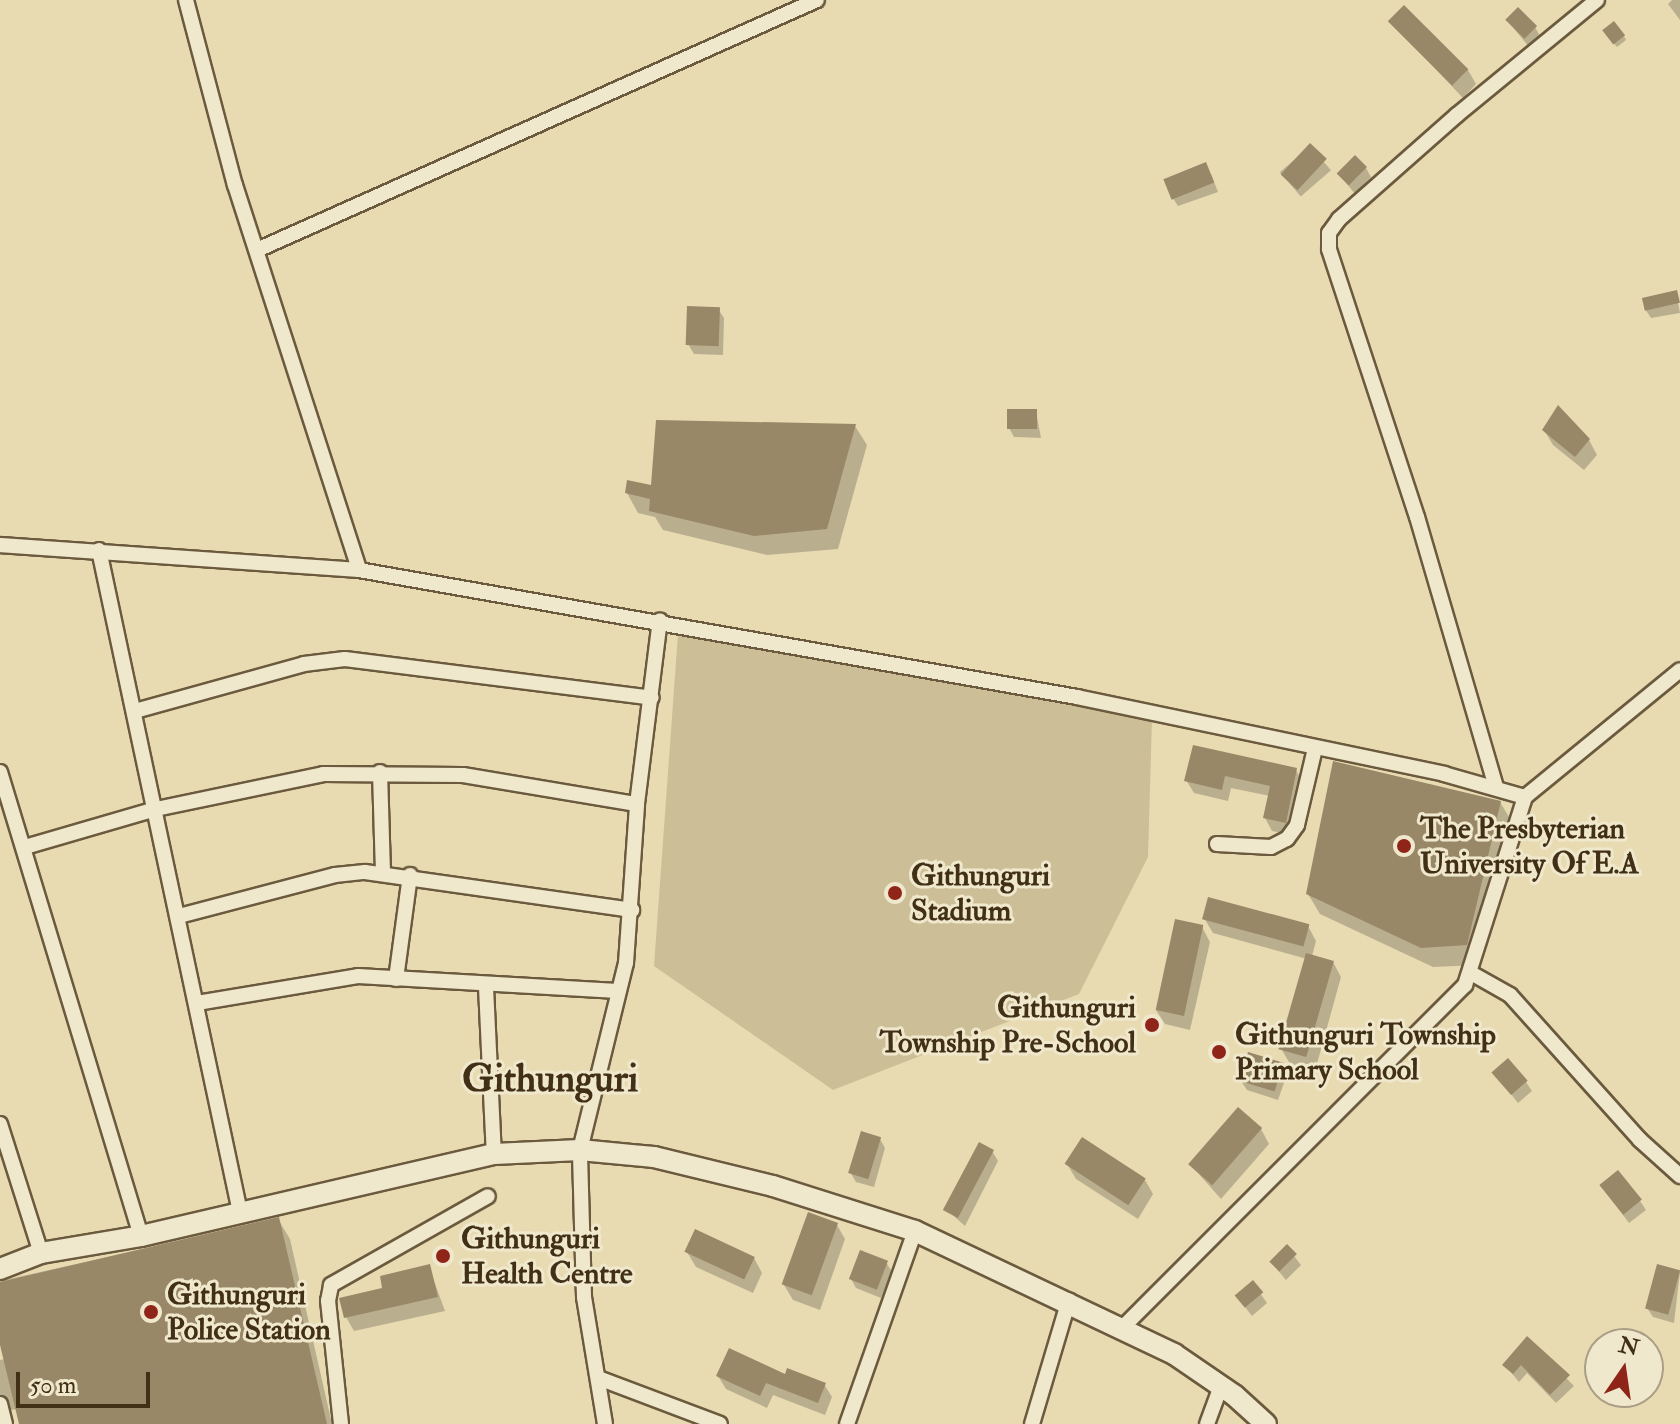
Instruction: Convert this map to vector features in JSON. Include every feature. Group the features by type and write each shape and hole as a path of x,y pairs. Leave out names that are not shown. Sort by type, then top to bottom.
{"main road":[{"path":"0,1269 41,1253 141,1236 494,1154 580,1150 654,1157 773,1186 915,1231 1123,1327 1221,1386 1266,1424"}],"street":[{"path":"186,0 257,250 359,570"},
{"path":"257,250 817,0"},
{"path":"1496,787 1417,517 1329,249 1329,233 1457,115 1591,2"},
{"path":"0,545 359,570 660,620 1077,697 1496,787 1525,797"},
{"path":"99,550 240,1212"},
{"path":"605,1424 601,1379 584,1297 580,1150 618,991 632,910 637,804 660,620"},
{"path":"135,711 304,664 345,659 652,698"},
{"path":"1123,1327 1471,973 1525,797 1680,670"},
{"path":"1217,844 1271,847 1287,839 1297,825 1315,748"},
{"path":"0,772 141,1236"},
{"path":"25,847 156,809 323,774 380,772 463,775 637,804"},
{"path":"380,772 383,874"},
{"path":"179,916 335,875 383,874 410,875 632,910"},
{"path":"396,979 410,875"},
{"path":"1471,973 1510,995 1640,1140 1680,1176"},
{"path":"197,1003 358,976 486,987 618,991"},
{"path":"486,987 494,1154"},
{"path":"0,1124 5,1158 41,1253"},
{"path":"341,1424 328,1301 331,1285 488,1196"},
{"path":"847,1424 915,1231"},
{"path":"1032,1424 1069,1300"},
{"path":"601,1379 720,1424"},
{"path":"1207,1424 1221,1386"},
{"path":"0,1404 5,1424"}],"shaded area":[{"name":"Githunguri Stadium","path":"678,634 1152,718 1148,857 1079,994 833,1090 654,966"}],"building":[{"path":"1404,5 1468,69 1452,86 1388,21"},
{"path":"1518,7 1537,26 1524,39 1505,20"},
{"path":"1614,21 1625,35 1613,44 1602,30"},
{"path":"1310,143 1327,159 1297,190 1281,174"},
{"path":"1355,155 1367,167 1349,185 1337,173"},
{"path":"1206,162 1214,182 1172,200 1163,179"},
{"path":"1677,290 1680,303 1645,311 1642,298"},
{"path":"687,306 720,307 719,346 686,345"},
{"path":"1558,405 1590,439 1575,457 1542,430"},
{"path":"1007,409 1037,409 1037,429 1007,429"},
{"path":"656,420 856,424 827,529 754,536 649,511 650,499 625,493 627,480 651,485"},
{"path":"1193,745 1297,768 1286,823 1263,818 1270,786 1225,776 1222,790 1184,781"},
{"name":"The Presbyterian University Of E.A","path":"1333,761 1501,801 1467,945 1421,948 1306,894"},
{"path":"1208,897 1309,924 1303,946 1202,919"},
{"path":"1175,919 1203,925 1184,1016 1156,1010"},
{"path":"1306,953 1334,961 1306,1057 1278,1049"},
{"path":"1248,1052 1283,1063 1275,1092 1239,1081"},
{"path":"1508,1058 1528,1081 1511,1095 1491,1072"},
{"path":"1238,1107 1262,1128 1212,1185 1188,1164"},
{"path":"861,1131 881,1137 868,1179 848,1173"},
{"path":"1082,1137 1146,1178 1128,1205 1065,1164"},
{"path":"979,1142 994,1150 958,1218 943,1210"},
{"path":"1618,1170 1642,1200 1623,1215 1599,1185"},
{"path":"808,1212 838,1223 812,1295 782,1284"},
{"name":"Githunguri Police Station","path":"279,1217 327,1424 19,1424 0,1345 0,1282"},
{"path":"695,1229 755,1257 744,1280 684,1252"},
{"path":"1287,1244 1297,1254 1279,1272 1269,1262"},
{"path":"860,1250 888,1261 877,1290 849,1279"},
{"path":"430,1264 438,1297 344,1318 339,1298 382,1288 380,1276"},
{"path":"1657,1264 1680,1270 1668,1315 1645,1308"},
{"path":"1253,1280 1263,1292 1245,1308 1235,1295"},
{"path":"1527,1336 1570,1375 1550,1395 1521,1365 1513,1374 1502,1365"},
{"path":"729,1348 785,1374 787,1368 826,1383 818,1403 766,1383 760,1396 716,1376"}],"place":[{"name":"The Presbyterian University Of E.A","path":"1404,846"},
{"name":"Githunguri Stadium","path":"895,893"},
{"name":"Githunguri Township Pre-School","path":"1152,1025"},
{"name":"Githunguri Township Primary School","path":"1219,1052"},
{"name":"Githunguri Health Centre","path":"443,1256"},
{"name":"Githunguri Police Station","path":"151,1312"}],"district":[{"name":"Githunguri","path":"550,1080"}]}
